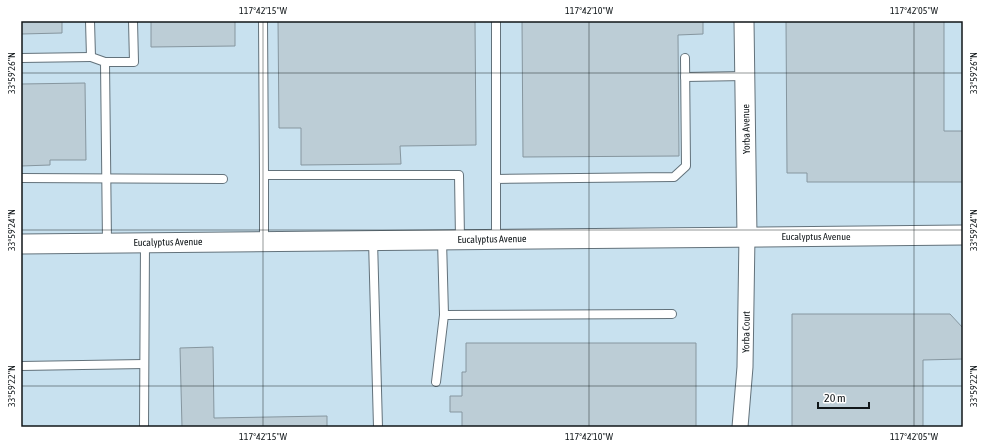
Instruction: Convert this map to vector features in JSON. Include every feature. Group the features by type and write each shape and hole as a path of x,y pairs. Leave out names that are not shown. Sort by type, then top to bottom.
{"street":[{"name":"Yorba Avenue","path":"744,21 747,236"},
{"name":"Eucalyptus Avenue","path":"21,244 963,235"},
{"name":"Yorba Court","path":"740,427 745,367 747,236"}],"lane":[{"path":"90,21 91,57"},
{"path":"21,58 91,57 105,62 134,62 133,21"},
{"path":"264,21 264,241"},
{"path":"496,21 496,239"},
{"path":"496,179 674,177 686,166 685,58"},
{"path":"105,62 107,243"},
{"path":"685,77 745,76"},
{"path":"264,175 459,175 436,382"},
{"path":"21,178 223,179"},
{"path":"373,240 378,427"},
{"path":"144,427 145,242"},
{"path":"444,315 672,314"},
{"path":"21,366 144,364"}],"shaded area":[{"path":"21,21 963,21 963,427 21,427"}],"building":[{"path":"21,21 62,21 62,33 21,34"},
{"path":"151,21 235,21 235,46 151,47"},
{"path":"278,21 475,21 476,145 400,146 401,164 301,165 301,128 279,128"},
{"path":"522,21 703,21 703,34 678,35 679,156 523,157"},
{"path":"786,21 944,21 944,131 963,131 963,182 807,182 807,173 787,173"},
{"path":"85,83 86,160 50,160 50,165 21,166 21,84"},
{"path":"792,314 950,314 963,328 963,359 923,360 923,427 792,427"},
{"path":"466,343 696,343 696,427 462,427 462,412 450,412 450,396 462,396 462,372 466,372"},
{"path":"213,347 214,418 327,416 327,427 182,427 180,348"}]}
